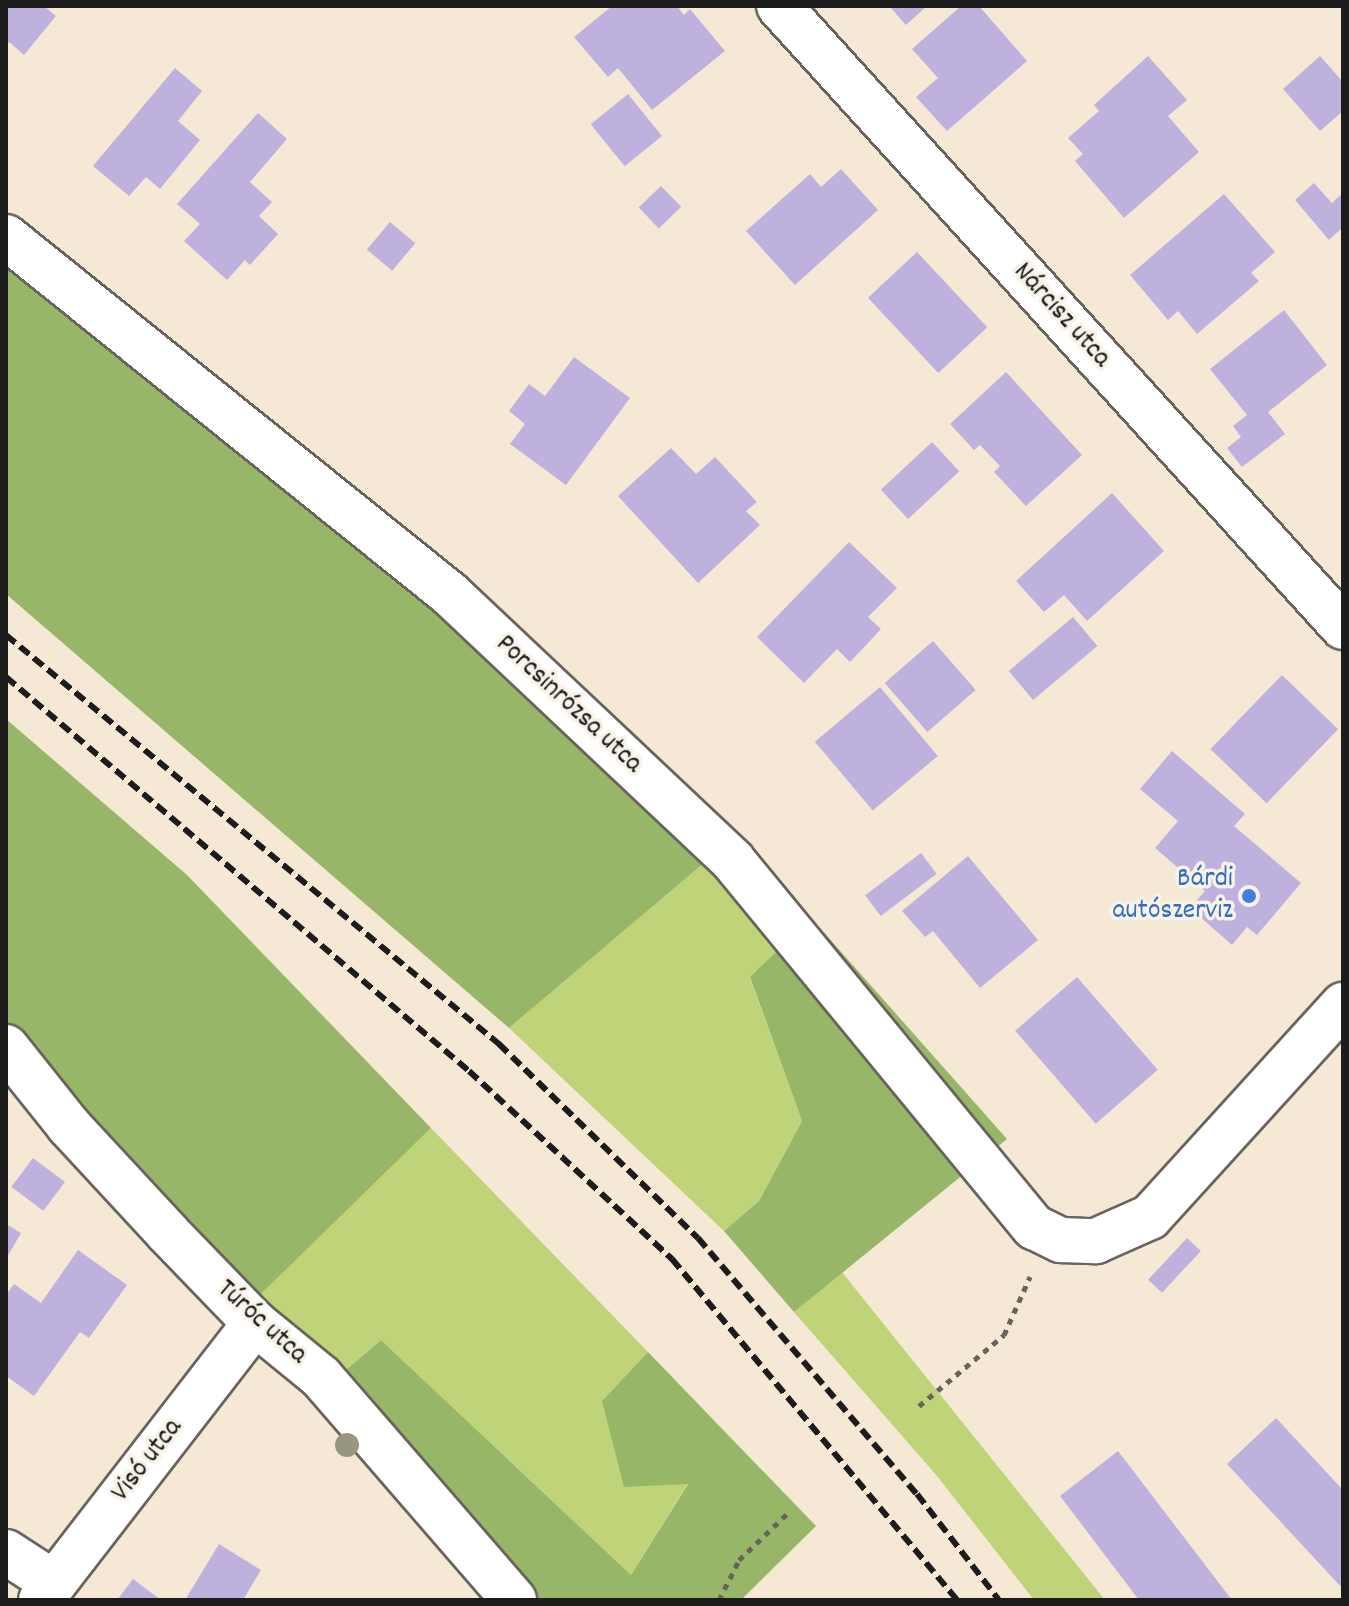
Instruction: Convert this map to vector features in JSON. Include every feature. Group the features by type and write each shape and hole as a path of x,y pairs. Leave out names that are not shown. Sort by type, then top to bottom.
{"street":[{"name":"Nárcisz utca","path":"779,6 1343,627"},
{"name":"Porcsinrózsa utca","path":"6,237 450,594 733,861 1019,1213 1034,1227 1061,1240"},
{"path":"1061,1240 1114,1237 1150,1217 1343,1005"},
{"name":"Túróc utca","path":"6,1047 69,1126 255,1323 321,1377 514,1600"},
{"name":"Visó utca","path":"47,1591 255,1323"},
{"path":"6,1552 47,1591"}],"path":[{"path":"919,1406 1004,1335 1031,1272 1061,1240"},
{"path":"719,1600 739,1560 791,1510"}],"green space":[{"path":"6,216 737,835 509,1028 6,594"},
{"path":"6,719 187,875 431,1128 259,1296 78,1117 6,1024"},
{"path":"737,835 811,918 750,978 802,1121 759,1201 724,1231 509,1028"},
{"path":"811,918 1007,1139 794,1312 724,1231 759,1201 802,1121 750,977"},
{"path":"431,1128 648,1352 602,1401 688,1483 631,1575 381,1340 339,1376 259,1296"},
{"path":"841,1271 1105,1600 1034,1600 937,1476 794,1312"},
{"path":"381,1340 631,1575 688,1484 624,1487 602,1401 648,1352 816,1526 741,1600 524,1600 339,1376"}],"building":[{"path":"6,6 44,6 56,16 24,55 9,42 6,46"},
{"path":"612,6 677,6 684,15 690,9 725,51 652,110 618,68 608,77 574,37"},
{"path":"889,6 927,6 906,25"},
{"path":"961,6 979,6 1027,61 947,131 916,97 938,78 912,49"},
{"path":"1148,56 1187,100 1168,116 1199,152 1124,218 1075,161 1083,154 1068,138 1099,111 1094,105"},
{"path":"1320,56 1343,82 1343,111 1320,131 1283,89"},
{"path":"175,68 202,91 178,121 200,140 160,189 146,177 129,196 93,166"},
{"path":"628,94 662,136 625,166 591,124"},
{"path":"258,113 287,139 250,182 272,202 259,216 278,234 250,265 245,260 227,280 184,241 200,224 177,204"},
{"path":"841,169 878,210 795,285 746,231 810,174 821,187"},
{"path":"1314,183 1332,203 1343,193 1343,227 1329,240 1295,200"},
{"path":"661,186 681,207 659,228 639,208"},
{"path":"1224,194 1275,252 1251,273 1259,281 1197,334 1178,311 1168,320 1130,275"},
{"path":"390,222 415,243 392,271 367,250"},
{"path":"917,252 987,327 938,373 868,298"},
{"path":"1284,310 1327,365 1268,412 1285,434 1242,467 1227,448 1241,437 1233,426 1247,415 1210,369"},
{"path":"574,357 630,398 566,485 510,444 525,424 509,411 529,384 545,396"},
{"path":"1006,372 1082,455 1026,506 994,472 1000,466 980,445 974,450 950,424"},
{"path":"932,442 959,471 908,519 881,490"},
{"path":"671,448 696,474 715,457 757,502 746,511 760,525 698,583 618,496"},
{"path":"1112,493 1164,551 1087,621 1064,595 1044,612 1016,581"},
{"path":"849,542 897,588 868,617 881,629 850,662 837,649 804,683 757,637"},
{"path":"1073,617 1097,646 1033,700 1009,671"},
{"path":"933,641 976,690 927,732 885,683"},
{"path":"1282,675 1338,729 1267,803 1210,749"},
{"path":"880,687 938,756 873,811 815,742"},
{"path":"1172,751 1245,814 1234,826 1301,883 1257,935 1247,927 1232,945 1190,908 1205,891 1155,848 1178,821 1140,789"},
{"path":"921,853 937,874 881,916 865,895"},
{"path":"968,856 1038,940 980,988 933,931 925,937 902,911"},
{"path":"1077,977 1158,1070 1096,1124 1015,1031"},
{"path":"33,1158 65,1182 43,1211 11,1187"},
{"path":"6,1224 21,1233 6,1259"},
{"path":"1187,1238 1201,1251 1162,1293 1148,1280"},
{"path":"78,1250 127,1285 89,1338 80,1332 34,1396 6,1376 6,1295 14,1284 41,1303"},
{"path":"1276,1418 1343,1490 1343,1589 1227,1464"},
{"path":"1118,1451 1232,1600 1139,1600 1060,1496"},
{"path":"219,1544 261,1570 243,1600 185,1600"},
{"path":"133,1579 161,1600 117,1600"}],"railway":[{"path":"6,635 499,1044 698,1238 917,1494 999,1600"},
{"path":"6,677 469,1071 672,1259 957,1600"}],"place":[{"name":"Bárdi autószerviz","path":"1249,896"}]}
